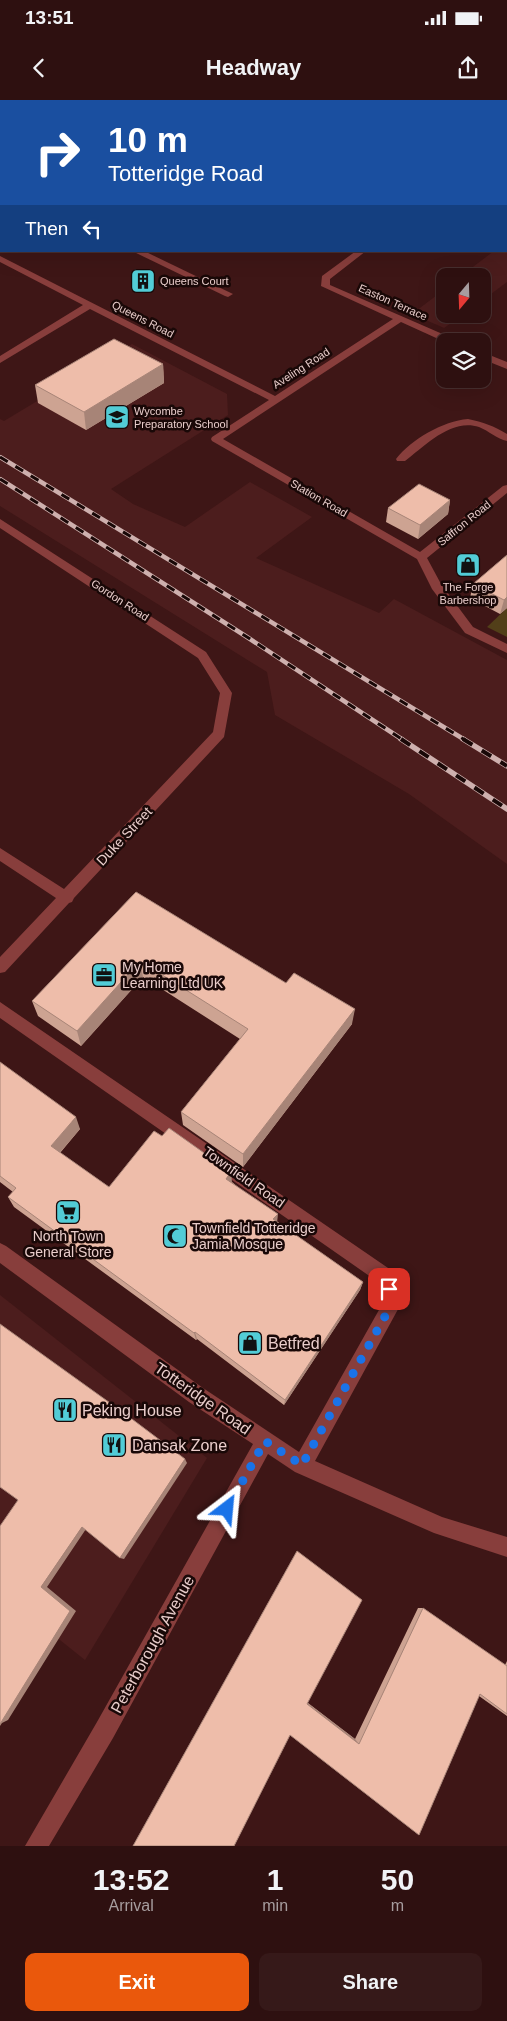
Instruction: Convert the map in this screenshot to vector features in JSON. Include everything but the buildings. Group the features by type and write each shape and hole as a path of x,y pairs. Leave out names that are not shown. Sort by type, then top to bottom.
{"street":[{"path":"138,252 228,294"},
{"name":"Easton Terrace","path":"361,252 325,278 326,286 436,335"},
{"name":"Queens Road","path":"0,259 276,400"},
{"path":"0,360 89,305"},
{"name":"Aveling Road","path":"216,439 400,319"},
{"path":"491,359 507,366"},
{"path":"401,459 452,424 463,421 478,423 507,438"},
{"name":"Station Road","path":"216,439 421,558"},
{"name":"Saffron Road","path":"421,558 507,488"},
{"name":"Gordon Road","path":"0,523 202,655 226,693"},
{"path":"421,558 436,586 469,630 507,649"},
{"name":"Duke Street","path":"0,967 67,898 219,734 226,693"},
{"path":"0,854 67,898"},
{"name":"Townfield Road","path":"0,1009 385,1276 393,1302 302,1465"},
{"name":"Totteridge Road","path":"0,1252 196,1396 302,1465 441,1526 507,1547"},
{"name":"Peterborough Avenue","path":"36,1846 105,1730 265,1441"}],"shaded area":[{"path":"493,252 507,252 507,282 491,294 491,268 472,268"},
{"path":"436,296 436,323 451,323 444,328 412,314"},
{"path":"132,344 227,394 228,415 111,489 133,504 185,527 250,482 312,517 256,558 379,613 394,599 507,660 507,864 409,794 275,715 267,672 0,506 0,419 4,421"},
{"path":"507,608 507,637 487,627"},
{"path":"0,1295 207,1458 85,1660 0,1592"}],"railway":[{"path":"0,457 465,740"},
{"path":"0,479 247,637 403,740"},
{"path":"401,739 507,809"},
{"path":"463,739 507,766"}],"place":[{"name":"Queens Court","path":"143,281"},
{"name":"Wycombe Preparatory School","path":"117,417"},
{"name":"The Forge Barbershop","path":"468,565"},
{"name":"My Home Learning Ltd UK","path":"104,975"},
{"name":"North Town General Store","path":"68,1212"},
{"name":"Townfield Totteridge Jamia Mosque","path":"175,1236"},
{"name":"Betfred","path":"250,1343"},
{"name":"Peking House","path":"65,1410"},
{"name":"Dansak Zone","path":"114,1445"}],"route":[{"path":"227,1509 265,1441 302,1465 393,1302 389,1289"}]}
